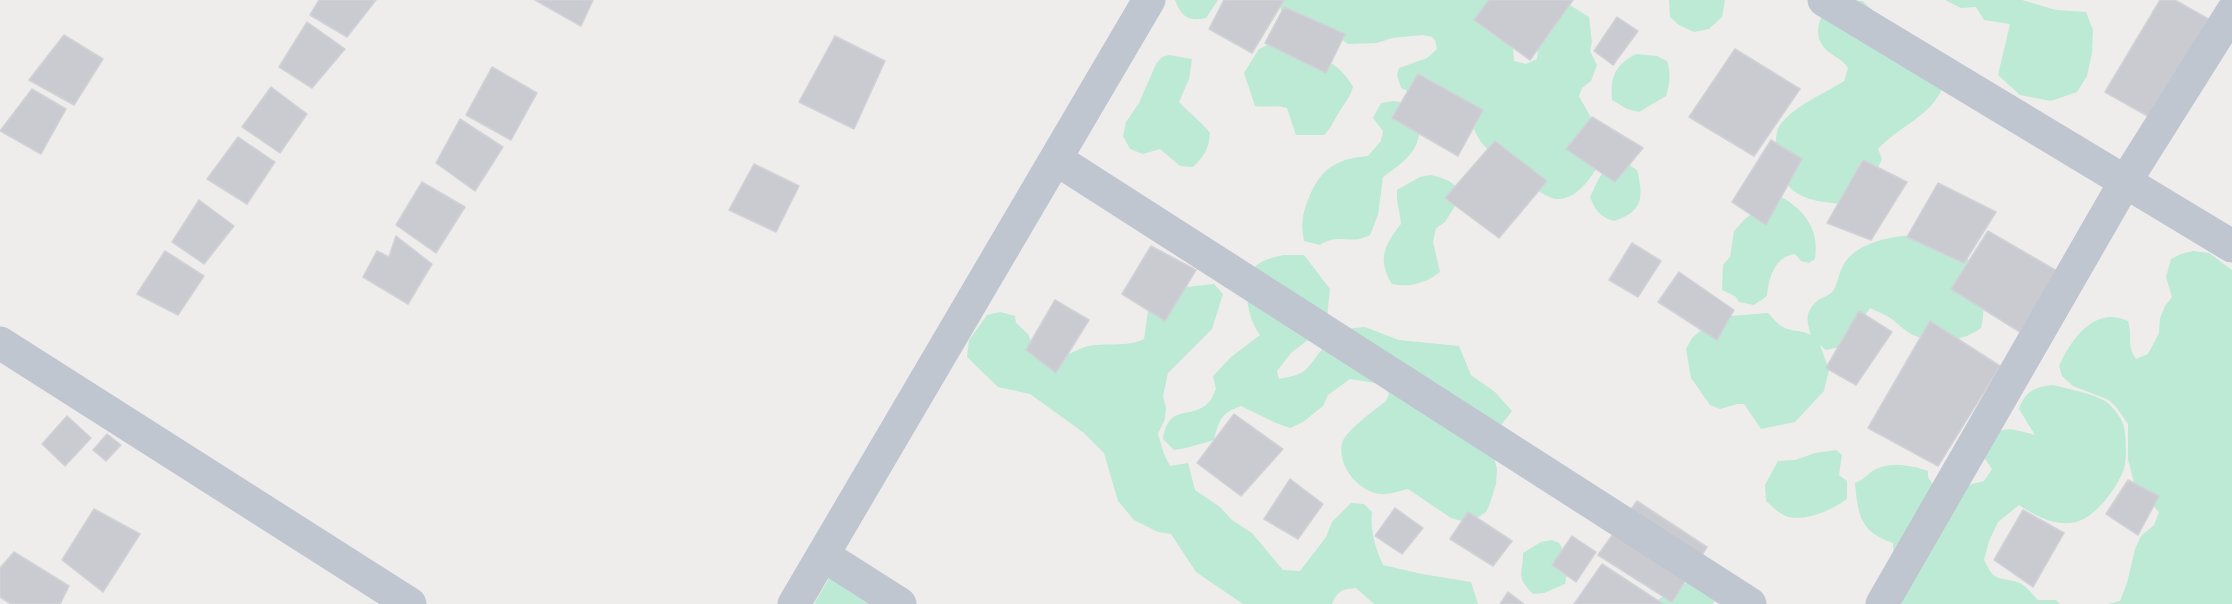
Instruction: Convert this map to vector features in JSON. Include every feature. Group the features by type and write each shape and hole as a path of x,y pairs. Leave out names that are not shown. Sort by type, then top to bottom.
{"street":[{"path":"794,604 1149,0"},
{"path":"1824,0 2232,246"},
{"path":"1882,604 2125,182 2232,12"},
{"path":"1056,159 1750,604"},
{"path":"0,344 410,604"},
{"path":"823,555 900,604"}],"green space":[{"path":"1175,0 1218,0 1206,18 1194,19 1183,14"},
{"path":"1278,0 1494,0 1513,47 1514,61 1526,64 1537,59 1538,47 1570,5 1589,17 1592,42 1590,51 1597,65 1591,81 1582,88 1579,96 1592,122 1595,136 1596,169 1585,184 1570,196 1558,199 1539,192 1504,165 1485,146 1469,118 1401,88 1397,75 1399,68 1427,58 1437,49 1432,37 1423,35 1392,38 1377,43 1348,44 1334,34 1283,17"},
{"path":"1669,0 1725,0 1722,17 1709,29 1694,32 1679,25 1670,17"},
{"path":"1834,0 1863,1 1944,84 1939,95 1924,112 1878,149 1882,159 1875,174 1845,204 1818,201 1793,190 1782,175 1776,145 1778,129 1786,118 1844,81 1848,68 1824,47 1818,34 1820,19"},
{"path":"1945,0 2022,0 2056,10 2086,12 2093,30 2092,53 2087,76 2077,92 2051,101 2020,95 1998,75 2010,24 1984,20 1976,7 1961,8"},
{"path":"1271,43 1295,48 1328,61 1346,76 1353,87 1348,99 1324,135 1296,135 1287,108 1255,106 1244,73 1259,49"},
{"path":"1636,54 1657,56 1667,61 1669,74 1666,96 1639,112 1627,109 1612,100 1615,72"},
{"path":"1169,55 1192,59 1189,79 1179,102 1210,133 1205,152 1193,167 1180,166 1160,149 1143,154 1130,149 1123,136 1126,122 1139,103 1156,64 1162,57"},
{"path":"1394,101 1408,103 1418,125 1419,134 1409,156 1383,177 1378,215 1370,235 1356,239 1327,241 1320,245 1304,241 1303,215 1318,180 1338,163 1368,156 1381,141 1383,131 1373,118 1381,103"},
{"path":"1626,163 1637,170 1640,188 1639,202 1631,213 1614,221 1599,212 1590,197 1602,173 1617,164"},
{"path":"1431,175 1449,181 1462,195 1445,222 1436,228 1433,242 1440,272 1417,284 1392,284 1387,275 1384,253 1390,239 1401,224 1397,190 1420,177"},
{"path":"1776,194 1794,206 1808,220 1815,238 1815,259 1809,263 1801,261 1795,254 1782,259 1774,269 1767,296 1754,305 1739,302 1735,296 1722,290 1723,265 1730,257 1734,231"},
{"path":"1916,235 1963,249 1980,287 1983,307 1981,328 1957,339 1930,340 1910,333 1890,318 1870,308 1844,346 1826,350 1820,345 1829,370 1824,391 1795,422 1761,429 1744,404 1720,409 1710,405 1691,378 1686,349 1692,338 1700,331 1730,316 1768,313 1783,327 1811,335 1808,313 1817,301 1833,291 1842,267 1850,256 1866,245 1896,237"},
{"path":"2193,251 2209,253 2232,270 2232,604 2107,604 2120,601 2135,549 2141,536 2154,525 2159,512 2135,487 2128,459 2128,424 2109,400 2073,386 2062,376 2059,366 2077,336 2086,327 2105,317 2116,317 2128,321 2130,345 2136,359 2148,354 2159,333 2160,318 2165,306 2172,297 2166,277 2171,259"},
{"path":"1284,255 1304,255 1330,289 1327,317 1314,335 1291,353 1277,371 1279,379 1303,372 1344,329 1365,327 1399,340 1459,346 1471,375 1495,392 1512,411 1498,429 1491,447 1497,469 1496,484 1486,512 1469,523 1451,518 1408,489 1380,494 1364,488 1351,476 1343,460 1342,443 1355,426 1386,401 1389,394 1382,384 1350,379 1328,395 1323,406 1303,422 1290,428 1241,406 1229,411 1222,418 1214,440 1174,450 1163,439 1170,420 1175,416 1202,408 1209,402 1216,389 1213,376 1231,357 1260,335 1249,312 1247,293 1250,275 1260,263"},
{"path":"1214,284 1223,294 1212,329 1168,373 1163,396 1166,408 1165,419 1158,434 1170,466 1188,463 1195,490 1252,533 1283,570 1300,571 1326,537 1332,522 1351,503 1364,504 1372,512 1374,539 1383,565 1471,582 1478,604 1374,604 1356,588 1341,592 1332,604 1243,604 1196,572 1171,534 1158,532 1134,520 1118,501 1104,453 1084,433 1030,394 998,387 967,357 969,340 987,315 1000,312 1015,316 1016,323 1028,334 1033,346 1057,360 1088,346 1123,344 1144,339 1148,311 1164,311 1186,287"},
{"path":"2053,385 2098,397 2114,409 2124,427 2126,460 2124,469 2105,501 2091,514 2076,522 2053,522 2019,505 1998,522 1989,541 1984,560 1997,577 2020,583 2038,600 2056,600 2060,604 1891,604 1893,543 1882,539 1867,528 1860,513 1855,483 1884,466 1914,467 1928,471 1928,477 1943,500 1972,484 1984,481 1992,469 1985,459 1982,448 2000,431 2011,429 2035,435 2019,409 2024,398 2032,391"},
{"path":"1836,450 1842,455 1839,475 1847,481 1847,499 1819,514 1796,518 1782,514 1766,501 1765,485 1778,461 1795,460 1815,453"},
{"path":"1552,540 1559,543 1570,560 1565,584 1544,593 1533,594 1527,588 1521,575 1523,553 1541,542"},
{"path":"830,577 873,604 814,604"},
{"path":"1689,582 1716,600 1713,604 1655,604 1675,588"}],"building":[{"path":"319,0 376,0 347,37 310,15"},
{"path":"535,0 593,0 581,26"},
{"path":"1224,0 1284,0 1252,53 1209,29"},
{"path":"1489,0 1573,0 1530,60 1474,20"},
{"path":"2160,0 2175,0 2219,25 2158,122 2105,92"},
{"path":"1284,7 1345,34 1326,73 1265,43"},
{"path":"1617,17 1638,31 1613,65 1594,51"},
{"path":"307,22 345,49 312,88 279,67"},
{"path":"64,35 103,59 74,105 29,80"},
{"path":"835,36 885,61 854,129 799,102"},
{"path":"1735,49 1800,89 1754,156 1689,117"},
{"path":"492,67 537,93 511,140 466,115"},
{"path":"1418,74 1483,110 1458,156 1392,118"},
{"path":"271,87 307,114 280,153 242,127"},
{"path":"32,89 66,109 41,154 0,131"},
{"path":"1592,117 1643,148 1615,182 1566,149"},
{"path":"460,119 503,147 475,191 436,163"},
{"path":"238,137 275,162 247,204 207,179"},
{"path":"1771,140 1802,159 1766,225 1732,202"},
{"path":"1495,141 1547,181 1499,238 1445,198"},
{"path":"1863,160 1907,182 1871,240 1827,223"},
{"path":"754,164 799,186 776,232 729,210"},
{"path":"422,182 465,207 436,253 396,225"},
{"path":"1938,183 1996,212 1964,263 1907,237"},
{"path":"199,200 234,226 204,264 172,242"},
{"path":"1988,231 2057,271 2020,332 1951,289"},
{"path":"396,236 432,264 408,304 363,277 377,251 389,257"},
{"path":"1632,243 1661,261 1638,297 1609,280"},
{"path":"1151,246 1196,270 1165,321 1122,294"},
{"path":"165,251 204,276 178,315 137,294"},
{"path":"1679,272 1734,310 1717,340 1658,302"},
{"path":"1055,300 1089,320 1056,373 1026,350"},
{"path":"1859,311 1892,332 1856,385 1826,368"},
{"path":"1930,321 2000,366 1938,466 1868,428"},
{"path":"1234,414 1283,449 1241,496 1197,463"},
{"path":"67,416 91,438 65,466 42,444"},
{"path":"107,434 121,445 106,461 93,450"},
{"path":"1290,479 1323,504 1298,539 1264,519"},
{"path":"2128,480 2159,496 2138,535 2106,514"},
{"path":"1637,501 1707,547 1672,602 1598,555"},
{"path":"1395,508 1423,528 1402,554 1375,536"},
{"path":"94,509 140,534 103,592 62,560"},
{"path":"2023,510 2064,533 2033,587 1994,560"},
{"path":"1468,512 1512,541 1493,566 1450,539"},
{"path":"1572,536 1596,552 1576,582 1552,565"},
{"path":"14,552 69,586 60,604 11,604 0,597 0,568"},
{"path":"1602,564 1663,604 1574,604"},
{"path":"1508,592 1524,604 1500,604"}]}
